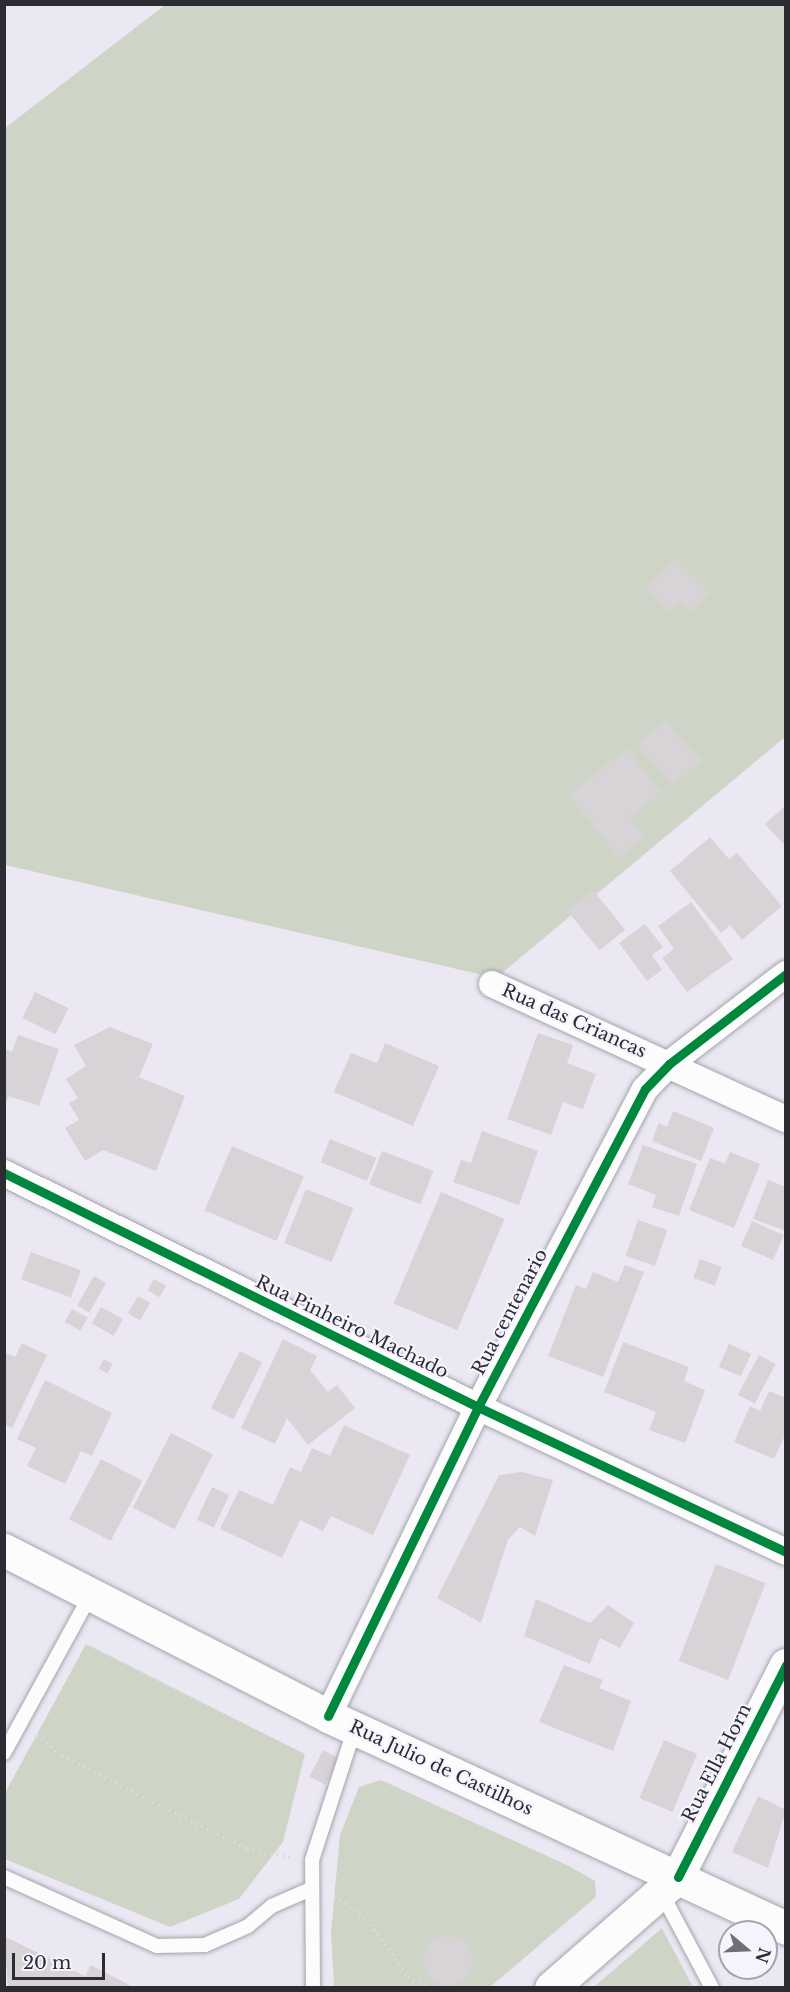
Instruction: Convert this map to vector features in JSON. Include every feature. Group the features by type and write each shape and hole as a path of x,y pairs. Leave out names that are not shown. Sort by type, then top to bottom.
{"main road":[{"name":"Rua Julio de Castilhos","path":"4,1550 341,1722 669,1884 786,1928"},
{"path":"551,1988 669,1884"}],"street":[{"name":"Rua centenario","path":"341,1722 478,1407 645,1089 669,1064 786,974"},
{"name":"Rua das Criancas","path":"492,984 786,1119"},
{"name":"Rua Pinheiro Machado","path":"4,1173 478,1407 786,1552"},
{"name":"Rua Ella Horn","path":"669,1884 786,1665"}],"lane":[{"path":"4,1753 91,1594"},
{"path":"313,1988 312,1860 341,1722"},
{"path":"4,1877 157,1946 205,1945 248,1926 272,1906 311,1889"},
{"path":"669,1884 712,1988"}],"path":[{"path":"21,1722 62,1756 247,1849 312,1860"},
{"path":"311,1889 335,1896 368,1920 408,1977 428,1988"}],"green space":[{"path":"165,5 785,5 785,737 496,978 5,865 5,128"},
{"path":"86,1644 305,1754 283,1842 239,1899 170,1927 5,1859 5,1793"},
{"path":"381,1780 569,1866 595,1881 596,1897 490,1987 334,1987 331,1932 340,1835 359,1787"},
{"path":"662,1928 693,1987 594,1987"}],"building":[{"path":"675,559 709,593 691,611 680,601 669,612 645,589"},
{"path":"665,720 701,760 673,786 637,745"},
{"path":"627,748 661,792 630,817 645,836 619,857 569,795"},
{"path":"786,805 786,847 765,824"},
{"path":"710,837 729,859 737,853 782,906 742,940 730,925 721,933 670,871"},
{"path":"593,890 625,930 599,950 567,911"},
{"path":"691,902 733,959 687,992 662,958 674,949 658,926"},
{"path":"645,924 663,947 652,955 662,970 647,981 619,943"},
{"path":"35,992 68,1008 56,1034 22,1018"},
{"path":"110,1027 153,1044 139,1077 185,1096 156,1171 103,1150 85,1161 65,1128 79,1120 69,1103 78,1098 66,1079 86,1066 74,1045"},
{"path":"538,1033 573,1045 567,1063 596,1074 583,1109 563,1102 551,1135 507,1119"},
{"path":"18,1035 59,1049 39,1106 9,1096 4,1108 4,1049 12,1052"},
{"path":"385,1043 439,1066 413,1126 334,1092 351,1053 377,1063"},
{"path":"673,1111 714,1128 701,1161 652,1141 659,1123 667,1127"},
{"path":"482,1131 538,1151 519,1205 453,1182 461,1160 471,1163"},
{"path":"330,1139 376,1158 367,1181 321,1162"},
{"path":"643,1145 697,1164 679,1216 652,1207 656,1195 628,1184"},
{"path":"232,1146 304,1176 276,1241 205,1210"},
{"path":"382,1151 433,1171 420,1204 369,1185"},
{"path":"730,1152 760,1164 734,1228 689,1210 710,1158 725,1164"},
{"path":"768,1180 786,1187 786,1231 753,1219"},
{"path":"306,1189 353,1208 332,1262 284,1243"},
{"path":"441,1192 505,1219 457,1330 394,1303"},
{"path":"638,1220 667,1230 655,1266 626,1256"},
{"path":"752,1221 784,1235 773,1260 741,1246"},
{"path":"31,1252 81,1270 71,1297 21,1279"},
{"path":"700,1259 722,1267 715,1286 693,1278"},
{"path":"625,1265 644,1272 603,1377 548,1356 576,1285 586,1289 593,1272 618,1282"},
{"path":"94,1276 106,1283 89,1312 77,1305"},
{"path":"154,1279 166,1286 160,1297 148,1290"},
{"path":"138,1296 150,1303 140,1320 128,1313"},
{"path":"101,1307 123,1319 114,1336 92,1324"},
{"path":"72,1309 88,1318 80,1331 65,1322"},
{"path":"283,1339 317,1356 310,1370 328,1392 337,1385 355,1408 308,1445 287,1418 275,1444 241,1428"},
{"path":"623,1342 689,1367 684,1381 705,1390 685,1443 649,1430 656,1412 604,1392"},
{"path":"22,1343 47,1355 12,1428 4,1424 4,1352 15,1357"},
{"path":"729,1344 751,1354 741,1377 719,1367"},
{"path":"240,1351 262,1362 233,1419 211,1408"},
{"path":"759,1355 776,1364 755,1404 738,1395"},
{"path":"104,1359 113,1364 107,1373 99,1369"},
{"path":"45,1380 112,1413 92,1456 81,1451 65,1484 27,1466 36,1448 17,1439"},
{"path":"769,1391 786,1398 786,1433 774,1459 734,1442 750,1406 760,1411"},
{"path":"344,1425 410,1455 373,1535 331,1516 323,1531 300,1520 282,1558 220,1529 239,1490 273,1505 290,1467 301,1472 312,1448 330,1456"},
{"path":"171,1433 213,1454 175,1529 133,1508"},
{"path":"101,1459 142,1481 111,1541 69,1519"},
{"path":"522,1472 553,1480 535,1536 520,1527 508,1540 481,1623 437,1598 499,1475"},
{"path":"212,1487 229,1495 214,1528 197,1520"},
{"path":"716,1564 765,1583 728,1680 679,1661"},
{"path":"536,1599 590,1623 608,1605 634,1623 620,1648 600,1638 590,1664 524,1636"},
{"path":"564,1665 603,1680 599,1688 631,1701 613,1751 539,1722"},
{"path":"664,1740 697,1754 673,1812 639,1798"},
{"path":"323,1750 339,1758 325,1785 309,1777"},
{"path":"758,1796 786,1810 768,1868 732,1852"},
{"path":"4,1936 85,1976 91,1965 135,1988 8,1988"},
{"path":"448,1936 466,1943 473,1961 466,1979 448,1986 430,1979 423,1961 430,1943"}],"cycle path":[{"path":"328,1716 478,1407 645,1089 669,1064 786,974"},
{"path":"4,1173 478,1407 786,1552"},
{"path":"678,1877 786,1665"}]}
